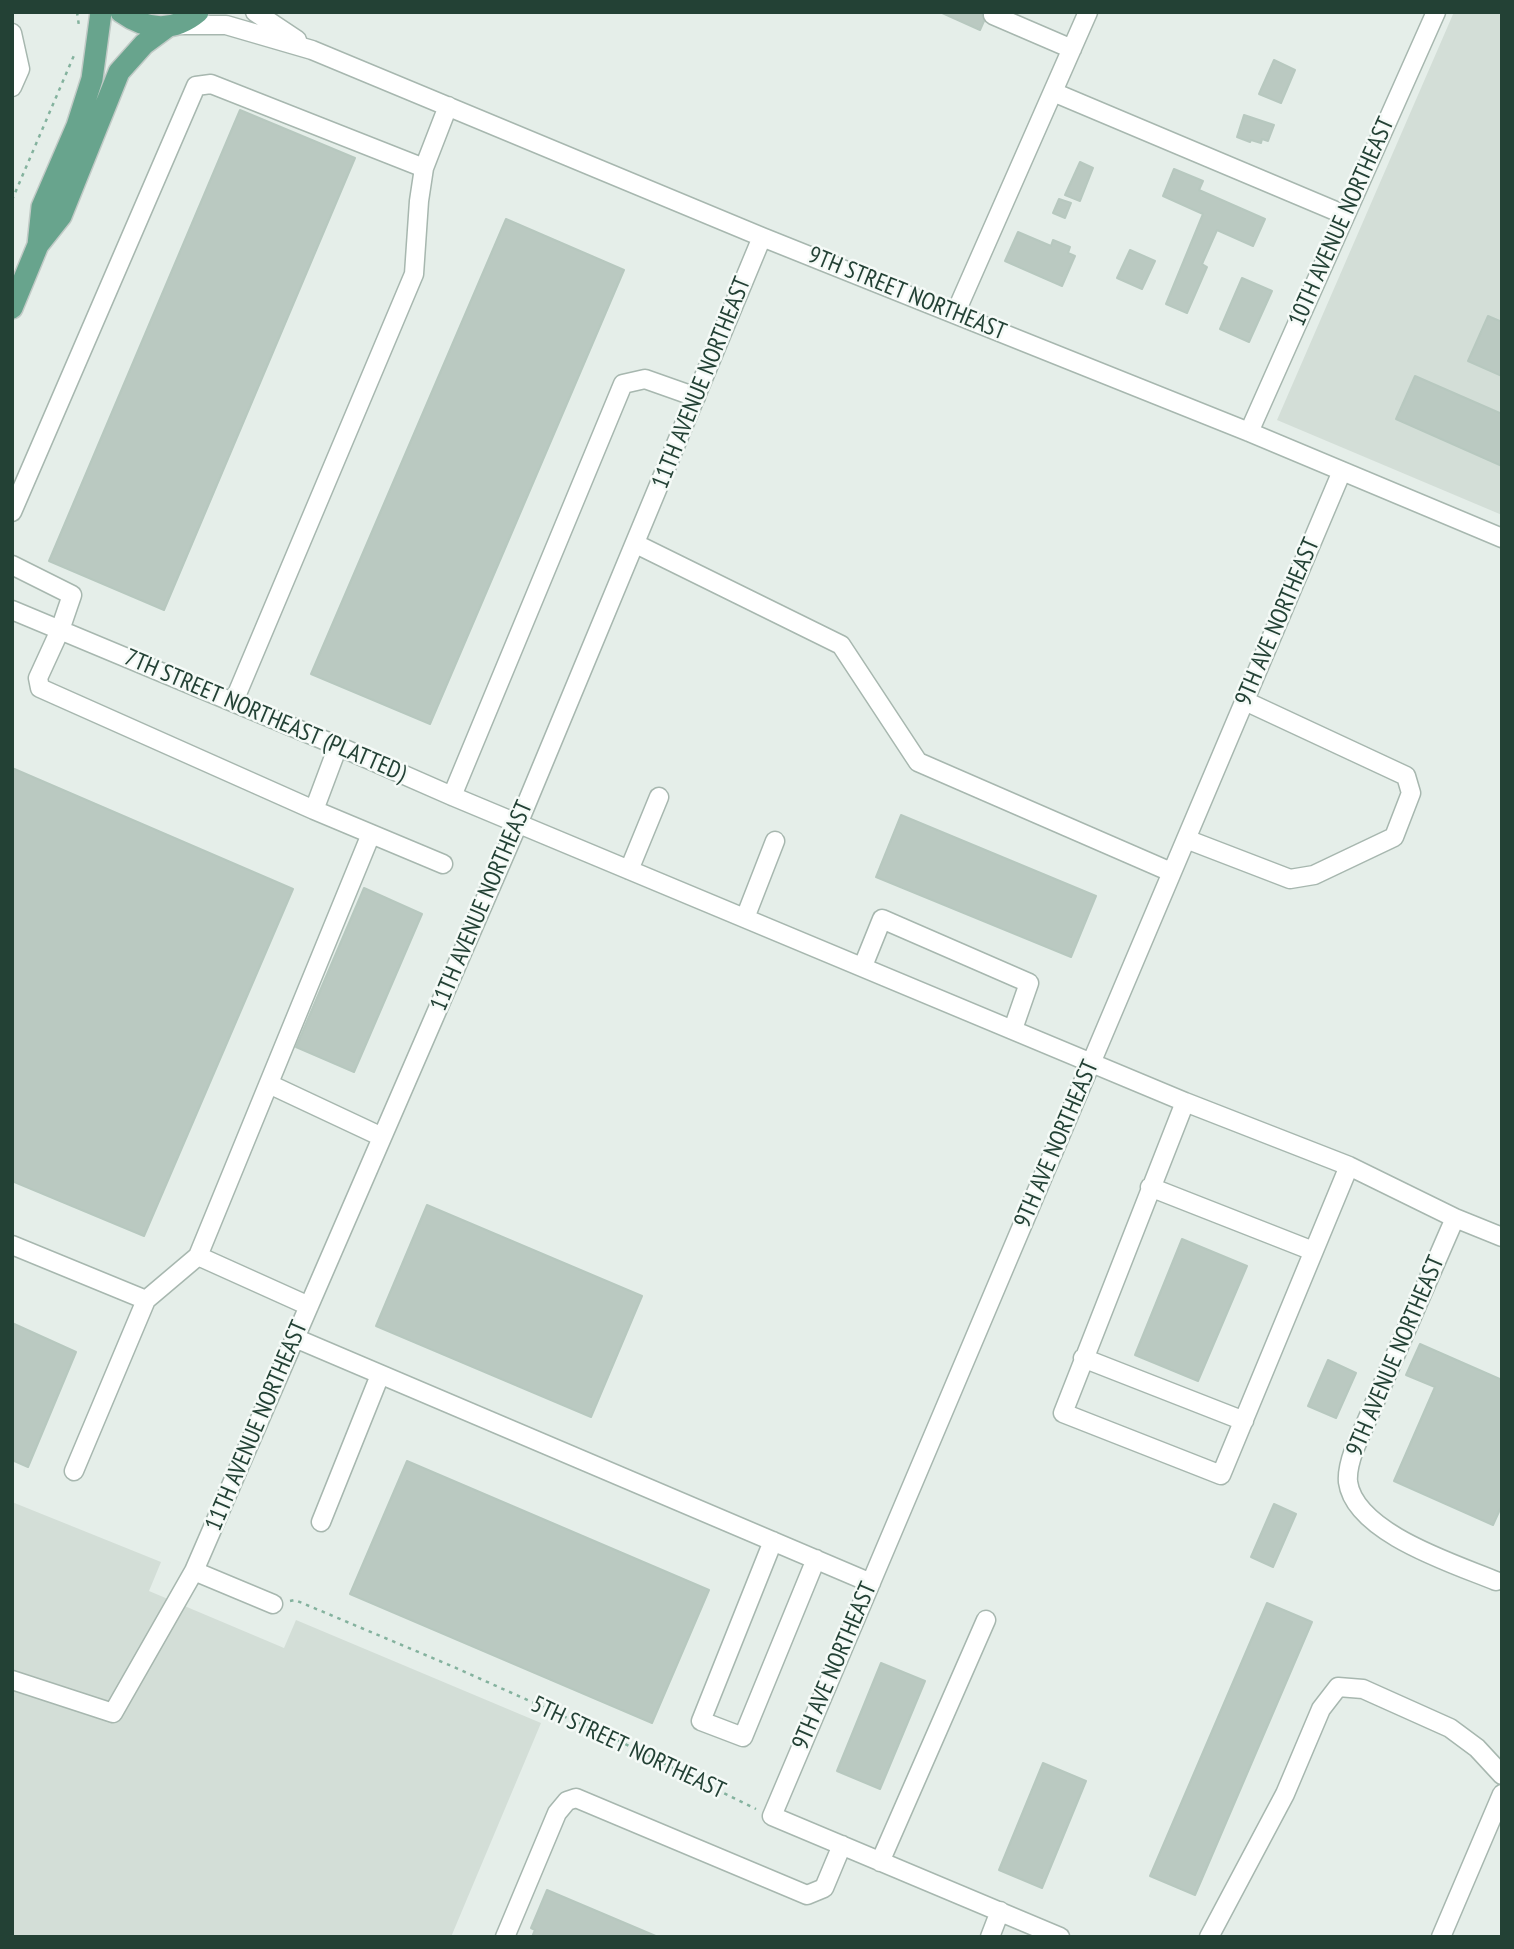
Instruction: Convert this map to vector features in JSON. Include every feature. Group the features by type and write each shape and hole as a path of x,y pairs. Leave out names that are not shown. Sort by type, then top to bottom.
{"main road":[{"path":"38,245 42,207 77,127 92,79 101,12"},
{"path":"121,12 142,23 172,26"},
{"path":"12,308 38,245 61,216 119,72 144,44 198,12"}],"street":[{"name":"9TH STREET NORTHEAST","path":"255,12 312,50"},
{"path":"955,314 1088,12"},
{"name":"10TH AVENUE NORTHEAST","path":"1249,432 1436,12"},
{"path":"993,15 1072,49"},
{"name":"9TH STREET NORTHEAST","path":"172,26 226,25 312,50 762,237 1249,432 1502,538"},
{"path":"12,33 16,67 12,88"},
{"path":"12,512 196,86 211,84 424,168"},
{"path":"1053,92 1345,215"},
{"path":"234,701 414,274 424,168 448,106"},
{"name":"11TH AVENUE NORTHEAST","path":"12,1680 113,1713 194,1571 518,824 762,237"},
{"path":"452,796 623,384 645,379 696,397"},
{"name":"9TH AVE NORTHEAST","path":"772,1816 1342,471"},
{"path":"636,544 841,645 918,762 1171,873"},
{"path":"12,565 72,595 60,630 38,678 40,688 314,810 443,864"},
{"name":"7TH STREET NORTHEAST (PLATTED)","path":"12,610 1185,1102 1349,1166 1455,1218 1502,1237"},
{"path":"1186,839 1290,879 1314,875 1394,837 1411,793 1406,776 1245,701"},
{"path":"314,810 338,746"},
{"path":"629,870 659,797"},
{"path":"74,1471 146,1300 198,1256 371,834"},
{"path":"745,918 775,841"},
{"path":"863,966 882,919 1030,983 1013,1029"},
{"path":"269,1084 382,1137"},
{"path":"1185,1102 1063,1413 1221,1475 1349,1166"},
{"path":"1150,1187 1313,1251"},
{"name":"9TH AVENUE NORTHEAST","path":"1455,1218 1354,1450 1348,1468 1348,1482 1360,1507 1410,1546 1496,1581"},
{"path":"12,1245 146,1300"},
{"path":"198,1256 309,1306"},
{"path":"295,1338 870,1583"},
{"path":"1083,1358 1244,1421"},
{"path":"321,1522 380,1375"},
{"path":"773,1541 701,1721 743,1737 816,1559"},
{"path":"194,1571 273,1604"},
{"path":"880,1862 986,1620"},
{"path":"1209,1937 1285,1794 1321,1709 1338,1687 1363,1689 1450,1728 1477,1748 1502,1775"},
{"path":"1441,1937 1502,1794"},
{"path":"505,1937 557,1813 567,1801 576,1798 807,1895 824,1888 842,1845"},
{"path":"772,1816 1060,1937"},
{"path":"990,1937 1000,1911"}],"path":[{"path":"77,12 79,28"},
{"path":"12,200 76,52"},
{"name":"5TH STREET NORTHEAST","path":"273,1604 295,1600 454,1667 623,1743 772,1816"}],"shaded area":[{"path":"1454,12 1502,12 1502,515 1277,420"},
{"path":"12,1502 161,1562 149,1591 284,1648 296,1620 541,1723 451,1937 12,1937"}],"building":[{"path":"940,12 982,12 984,21 980,30"},
{"path":"1274,60 1295,70 1281,103 1259,94"},
{"path":"240,110 355,158 164,610 49,561"},
{"path":"1244,115 1274,125 1268,141 1262,139 1261,143 1250,142 1237,137"},
{"path":"1080,162 1093,168 1080,201 1065,195"},
{"path":"1174,169 1203,181 1199,190 1265,219 1253,246 1217,230 1202,264 1207,267 1187,313 1166,304 1203,214 1163,196"},
{"path":"1059,199 1071,203 1065,218 1053,213"},
{"path":"506,219 624,270 430,724 311,674"},
{"path":"1018,232 1051,246 1053,240 1070,247 1068,253 1075,256 1062,286 1005,261"},
{"path":"1130,250 1155,261 1142,289 1117,278"},
{"path":"1242,278 1272,291 1249,342 1220,329"},
{"path":"1488,316 1502,322 1502,376 1468,361"},
{"path":"1415,376 1502,414 1502,466 1396,419"},
{"path":"12,768 293,889 144,1236 12,1181"},
{"path":"901,815 1096,896 1071,957 876,877"},
{"path":"364,888 422,914 354,1072 296,1047"},
{"path":"427,1205 642,1296 591,1417 376,1326"},
{"path":"1182,1239 1247,1266 1198,1381 1135,1355"},
{"path":"12,1323 76,1352 28,1467 12,1460"},
{"path":"1420,1344 1502,1380 1502,1505 1493,1525 1394,1481 1435,1387 1406,1375"},
{"path":"1328,1360 1356,1373 1336,1418 1308,1406"},
{"path":"407,1461 709,1590 652,1723 350,1594"},
{"path":"1274,1504 1296,1514 1273,1567 1251,1557"},
{"path":"1267,1603 1312,1622 1195,1895 1150,1876"},
{"path":"881,1663 925,1681 880,1789 837,1771"},
{"path":"1043,1763 1086,1781 1042,1888 999,1870"},
{"path":"547,1890 658,1937 532,1937 535,1930 531,1928"}]}
